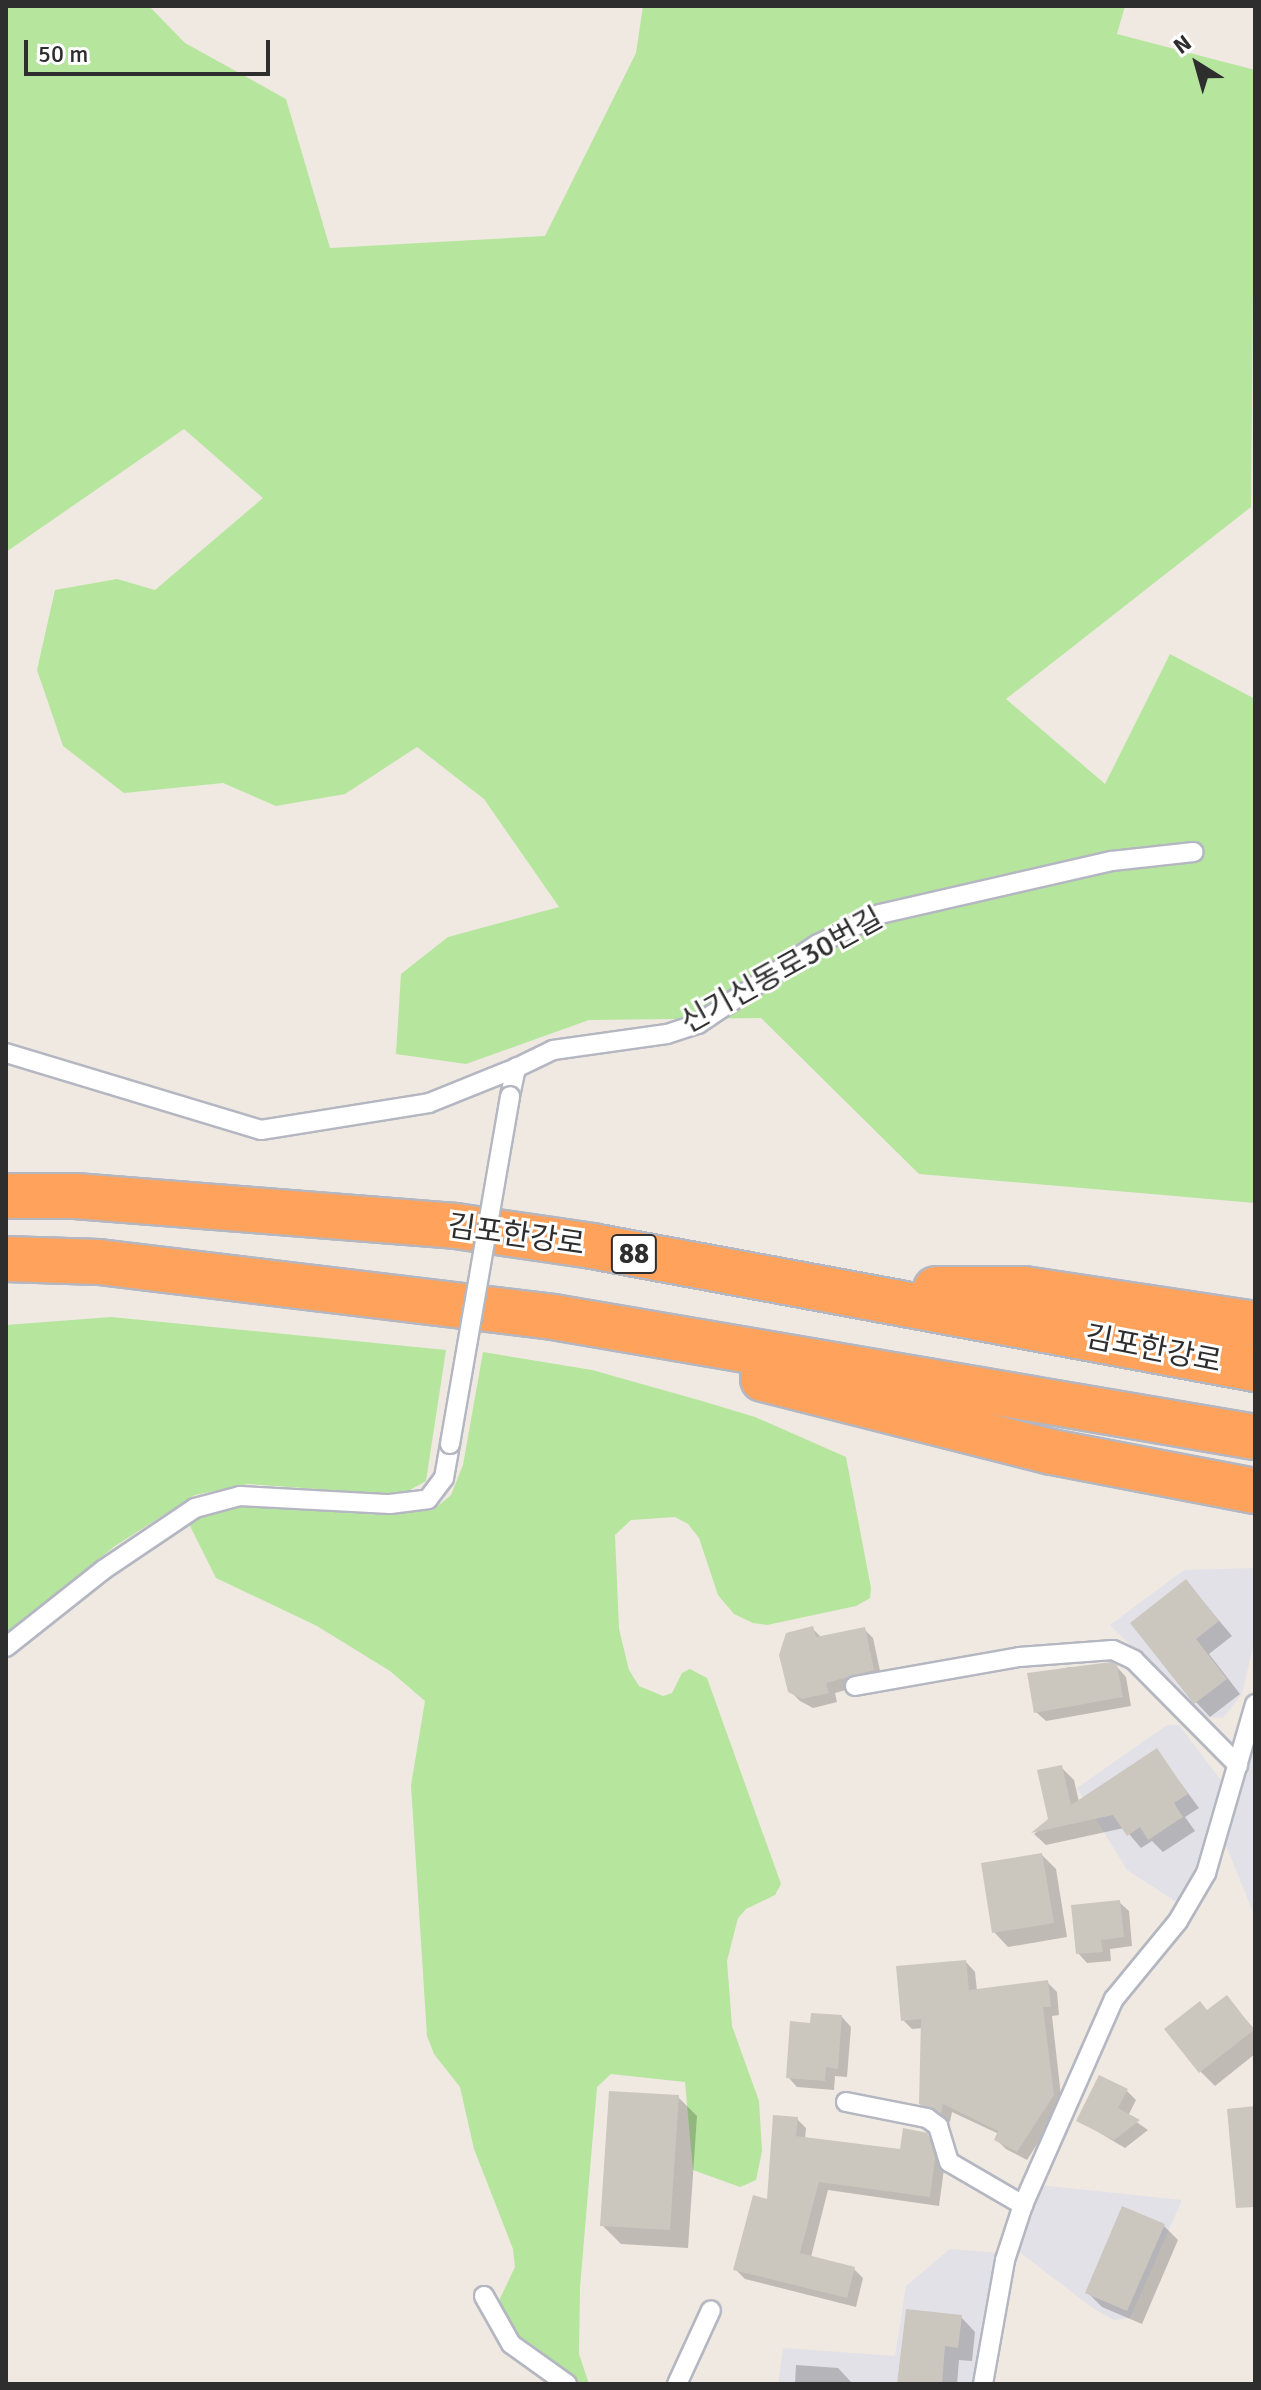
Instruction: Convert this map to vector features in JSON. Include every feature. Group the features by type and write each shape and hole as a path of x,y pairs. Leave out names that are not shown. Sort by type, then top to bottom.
{"highway":[{"name":"김포한강로","path":"6,1196 91,1197 455,1226 824,1288 1255,1369"},
{"path":"6,1259 114,1263 553,1317 1255,1437"},
{"path":"824,1288 1024,1289 1255,1324"},
{"path":"553,1317 832,1399 1052,1452 1255,1491"}],"lane":[{"name":"신기신동로30번길","path":"6,1053 261,1130 429,1103 583,1042 667,1034 698,1024 818,944 880,914 1112,861 1194,852"},
{"path":"6,1647 103,1570 195,1508 240,1496 390,1504 420,1501 438,1490 444,1478 516,1068"},
{"path":"855,1686 991,1661 1113,1650 1143,1669 1238,1765"},
{"path":"983,2384 1005,2260 1023,2205 1114,1999 1178,1921 1206,1873 1255,1704"},
{"path":"846,2102 927,2118 938,2126 946,2156 955,2166 1023,2205"},
{"path":"484,2296 511,2344 567,2384"},
{"path":"677,2384 711,2310"}],"shaded area":[{"path":"1255,1568 1255,1638 1242,1694 1223,1718 1203,1717 1110,1625 1184,1570"},
{"path":"1167,1725 1179,1725 1223,1783 1206,1845 1178,1903 1127,1870 1077,1788"},
{"path":"1255,1736 1255,1917 1225,1843"},
{"path":"1039,2185 1182,2200 1130,2318 1114,2320 1094,2309 1014,2248"},
{"path":"950,2249 999,2253 973,2384 778,2384 783,2348 895,2356 906,2286"}],"green space":[{"path":"6,6 149,6 185,43 286,99 330,248 545,236 636,53 643,6 1125,6 1117,34 1255,70 1251,507 1006,699 1105,784 1170,654 1255,699 1255,1203 919,1174 761,1018 589,1020 466,1064 396,1054 401,974 448,937 559,907 484,799 417,747 345,794 276,806 223,783 124,793 63,746 37,670 55,590 117,579 155,590 263,498 184,429 6,552"},
{"path":"111,1317 446,1350 426,1481 401,1495 248,1484 195,1495 115,1546 6,1633 6,1325"},
{"path":"483,1352 592,1370 702,1401 755,1417 846,1457 871,1588 870,1598 856,1606 767,1625 753,1623 734,1614 718,1595 699,1538 688,1524 675,1517 631,1520 615,1535 619,1629 629,1670 639,1686 663,1696 672,1693 682,1673 690,1669 707,1678 781,1884 775,1895 746,1909 738,1918 727,1961 732,2026 759,2101 762,2151 756,2180 740,2187 693,2170 685,2082 611,2074 597,2087 580,2287 579,2354 589,2384 580,2384 525,2349 496,2307 515,2267 513,2249 474,2149 460,2087 434,2054 427,2036 411,1785 425,1701 390,1671 317,1626 216,1578 188,1522 241,1506 382,1515 433,1510 451,1495 463,1465"}],"building":[{"path":"1186,1579 1219,1621 1196,1639 1227,1679 1194,1704 1130,1623"},
{"path":"813,1626 816,1637 865,1627 874,1670 826,1683 829,1693 802,1699 788,1692 779,1655 786,1633"},
{"path":"1111,1662 1117,1665 1123,1697 1034,1713 1027,1673"},
{"path":"1157,1748 1188,1794 1174,1803 1183,1817 1148,1840 1140,1827 1127,1836 1113,1815 1031,1833 1048,1819 1037,1770 1062,1765 1071,1805"},
{"path":"1042,1853 1054,1923 992,1933 981,1863"},
{"path":"1120,1900 1124,1937 1101,1940 1103,1952 1076,1954 1071,1905"},
{"path":"966,1960 969,1990 1048,1980 1051,2007 1043,2007 1054,2095 1017,2152 994,2140 998,2131 943,2104 941,2114 919,2104 921,2019 901,2021 896,1966"},
{"path":"1227,1995 1254,2030 1199,2073 1164,2029 1200,2001 1207,2010"},
{"path":"811,2013 842,2015 838,2069 826,2067 825,2081 786,2078 790,2021 810,2023"},
{"path":"1099,2075 1128,2089 1118,2108 1140,2120 1114,2140 1076,2121"},
{"path":"609,2091 679,2095 670,2230 600,2226"},
{"path":"1255,2106 1255,2207 1236,2208 1227,2109"},
{"path":"773,2115 798,2117 796,2136 900,2149 903,2128 928,2133 935,2158 930,2197 819,2182 800,2253 855,2267 847,2298 733,2270 753,2195 767,2199"},
{"path":"1122,2206 1165,2224 1127,2311 1085,2293"},
{"path":"906,2309 962,2315 958,2348 945,2346 942,2384 897,2384"}]}
